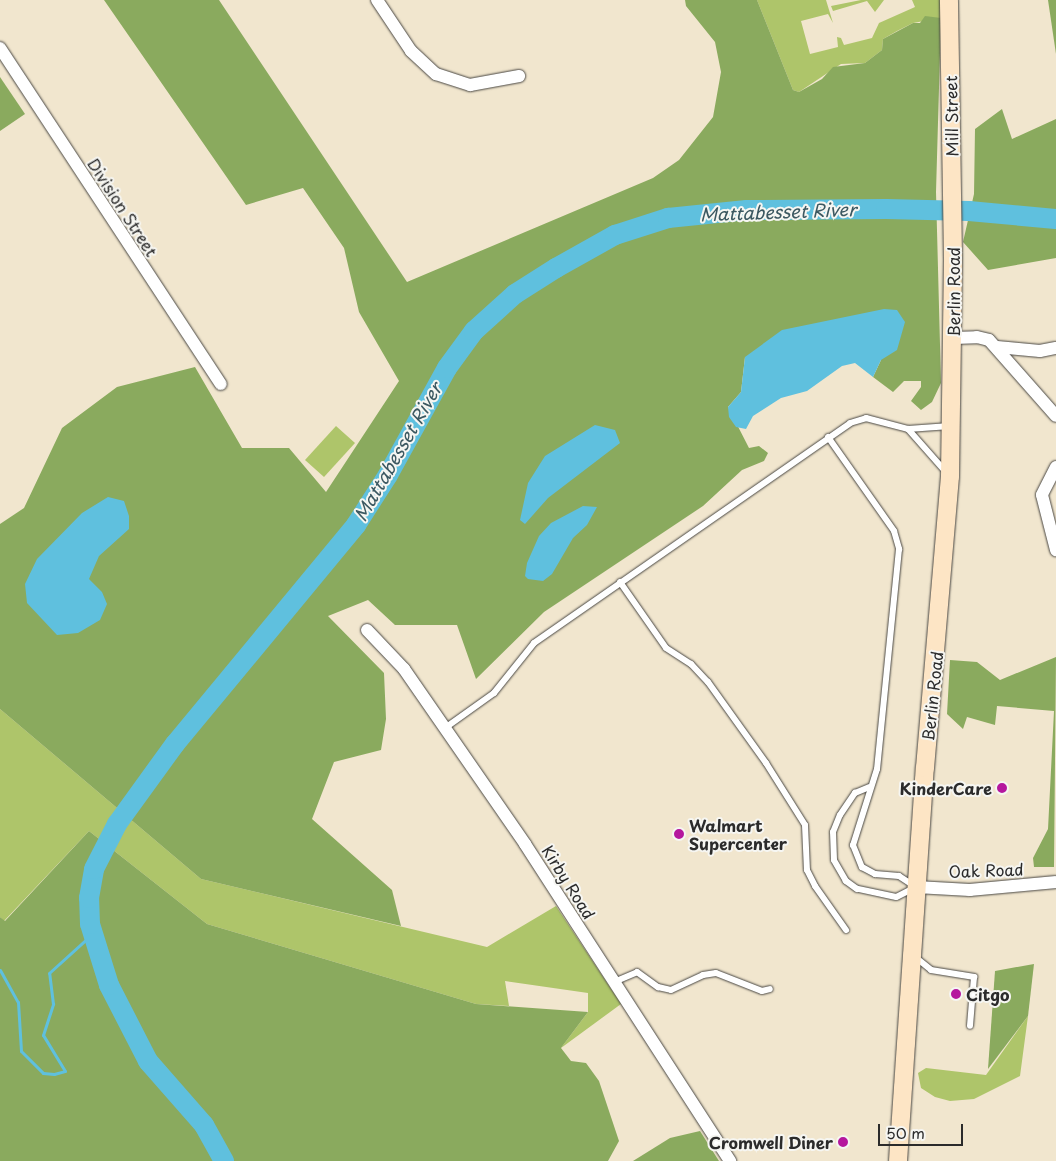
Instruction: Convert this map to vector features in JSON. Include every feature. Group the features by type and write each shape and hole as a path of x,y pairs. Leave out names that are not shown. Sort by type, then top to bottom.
{"main road":[{"name":"Mill Street","path":"949,0 953,231"},
{"name":"Berlin Road","path":"898,1161 916,887 950,476 953,231"}],"street":[{"path":"377,0 411,51 436,74 470,85 519,76"},
{"name":"Division Street","path":"0,48 221,384"},
{"path":"953,338 977,337 997,347 1040,350 1056,348"},
{"path":"997,347 1056,416"},
{"path":"1056,467 1042,496 1056,550"},
{"name":"Kirby Road","path":"367,630 404,669 525,844 730,1161"},
{"name":"Oak Road","path":"916,887 970,890 1056,882"}],"lane":[{"path":"444,728 494,693 534,643 850,423 866,418 908,429 952,426"},
{"path":"908,429 950,476"},
{"path":"828,438 894,531 899,549 877,769 869,787 870,800 855,831 853,845 856,858 862,867 875,874 899,876 916,887"},
{"path":"620,582 666,648 691,664 708,682 766,763 805,826 807,870 815,886 846,930"},
{"path":"869,787 856,793 840,815 833,832 832,848 840,873 857,889 872,893 896,897 916,887"},
{"path":"912,954 931,970 974,977 970,1026"},
{"path":"614,982 637,972 658,988 671,990 703,975 716,973 762,991 770,989"}],"green space":[{"path":"104,0 219,0 407,282 653,178 679,160 713,117 721,72 715,42 686,6 685,0 757,0 793,90 799,92 822,79 833,67 865,63 882,50 883,39 913,23 920,23 925,16 941,18 936,192 941,383 932,402 921,410 911,401 921,387 921,381 904,381 893,392 873,377 881,360 745,357 741,392 728,407 749,448 759,446 768,453 764,461 742,470 703,506 544,612 476,679 457,625 395,625 368,600 328,616 384,673 386,719 381,750 334,762 312,819 392,890 401,926 201,879 0,709 0,524 24,508 62,428 117,387 195,367 242,448 289,448 326,492 399,381 359,312 344,248 303,188 246,205"},
{"path":"757,0 826,0 833,23 828,14 801,21 810,54 838,47 837,37 841,38 844,45 872,38 879,23 915,7 912,0 941,0 941,18 913,23 897,31 883,39 882,50 865,63 841,64 799,92 793,90"},
{"path":"861,0 884,0 875,12 867,1 833,11 831,6"},
{"path":"1048,0 1056,0 1056,54"},
{"path":"0,77 25,114 0,131"},
{"path":"1002,109 1012,139 1056,119 1056,258 988,270 963,242 974,194 975,129"},
{"path":"336,426 355,443 324,477 305,460"},
{"path":"1056,657 1054,867 1034,867 1033,858 1048,829 1054,711 997,706 995,725 967,717 963,729 947,714 950,660 977,662 1000,680"},
{"path":"0,709 201,879 487,947 556,906 621,1004 561,1048 588,1012 588,993 505,981 509,1006 476,1004 207,924 89,831 4,921 0,917"},
{"path":"89,831 207,924 476,1004 588,1012 561,1048 571,1061 586,1063 599,1081 619,1141 608,1161 0,1161 0,917 5,921"},
{"path":"1034,964 1028,1016 988,1069 995,971"},
{"path":"1028,1016 1020,1076 974,1099 950,1101 935,1097 921,1088 918,1073 926,1068 986,1075"},
{"path":"700,1131 719,1161 633,1161 670,1138"}],"water":[{"path":"884,309 897,310 905,322 897,350 881,360 873,377 855,363 842,366 807,391 781,398 753,416 746,429 736,427 729,417 728,407 741,392 745,357 782,330"},
{"path":"595,425 615,430 620,443 548,498 525,524 520,520 528,483 545,456"},
{"path":"108,497 124,501 129,516 129,529 99,556 89,579 102,592 107,604 100,620 78,633 57,635 27,603 25,584 37,559 82,513"},
{"path":"583,506 597,507 587,525 573,538 552,574 543,581 528,579 525,576 527,563 539,536 551,523"}],"waterway":[{"name":"Mattabesset River","path":"224,1161 204,1125 148,1061 109,985 90,924 89,898 94,869 117,824 175,744 356,525 388,475 447,368 474,331 515,294 556,268 615,235 668,218 747,210 886,209 969,211 1056,219"},
{"path":"0,970 18,1002 21,1051 43,1073 54,1074 65,1071 43,1035 53,1004 49,973 92,934"}],"place":[{"name":"KinderCare","path":"1002,788"},
{"name":"Walmart Supercenter","path":"679,834"},
{"name":"Citgo","path":"956,994"},
{"name":"Cromwell Diner","path":"843,1142"}]}
